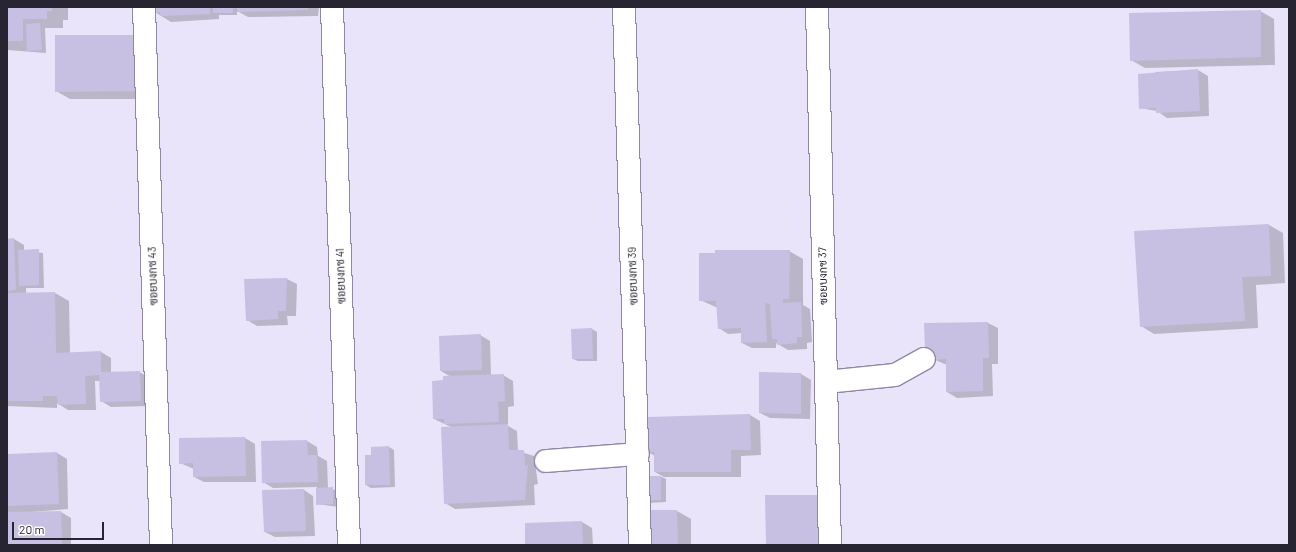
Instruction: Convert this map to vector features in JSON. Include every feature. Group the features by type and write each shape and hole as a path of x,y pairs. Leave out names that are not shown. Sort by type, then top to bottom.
{"street":[{"name":"ซอยบงกช 43","path":"144,7 161,545"},
{"name":"ซอยบงกช 41","path":"332,7 349,545"},
{"name":"ซอยบงกช 39","path":"624,7 640,545"},
{"name":"ซอยบงกช 37","path":"817,7 830,545"},
{"path":"826,382 895,375 924,359"},
{"path":"546,461 638,454"}],"building":[{"path":"7,7 52,7 52,11 47,11 47,19 23,19 23,41 7,41"},
{"path":"154,7 210,7 210,14 160,16 160,12 154,13"},
{"path":"213,7 233,7 233,13 213,13"},
{"path":"237,7 308,7 308,10 237,12"},
{"path":"1261,10 1261,57 1130,61 1129,13"},
{"path":"40,23 42,50 27,51 26,24"},
{"path":"55,35 136,35 136,91 55,92"},
{"path":"1198,69 1200,111 1156,113 1156,108 1139,109 1138,74"},
{"path":"1269,224 1271,276 1242,277 1245,321 1140,327 1134,231"},
{"path":"14,238 16,290 7,291 7,239"},
{"path":"39,249 39,285 19,286 18,250"},
{"path":"715,250 790,250 789,299 783,299 783,303 801,302 802,337 797,337 797,343 777,345 777,339 772,339 770,304 765,303 767,342 741,343 741,328 718,329 716,301 699,301 699,253 715,253"},
{"path":"287,278 286,311 278,311 278,319 246,321 244,279"},
{"path":"55,292 56,353 101,351 101,372 140,371 141,401 100,402 99,375 85,376 86,404 58,405 57,396 43,396 43,401 7,401 7,293"},
{"path":"988,322 989,358 983,358 983,391 946,392 946,359 932,360 932,351 925,351 924,323"},
{"path":"592,328 593,359 572,359 571,329"},
{"path":"481,334 482,370 440,371 439,336"},
{"path":"759,372 801,373 801,414 759,413"},
{"path":"504,374 505,401 498,402 499,422 444,424 444,419 433,419 432,381 443,380 443,376"},
{"path":"750,414 751,450 731,450 731,472 654,472 654,452 647,452 647,417"},
{"path":"508,424 509,450 524,450 525,466 528,465 525,500 444,504 441,427"},
{"path":"245,437 246,476 193,477 193,463 179,464 179,438"},
{"path":"307,440 308,455 317,455 318,482 262,483 261,441"},
{"path":"389,446 390,485 365,485 365,455 371,455 371,447"},
{"path":"57,452 59,504 7,506 7,454"},
{"path":"643,476 661,476 661,500 643,500"},
{"path":"333,487 333,504 316,505 316,488"},
{"path":"304,489 306,531 264,532 262,490"},
{"path":"765,495 822,495 823,545 766,545"},
{"path":"647,510 677,510 678,545 648,545"},
{"path":"61,511 62,545 7,545 7,512"},
{"path":"582,521 583,545 525,545 525,523"}]}
